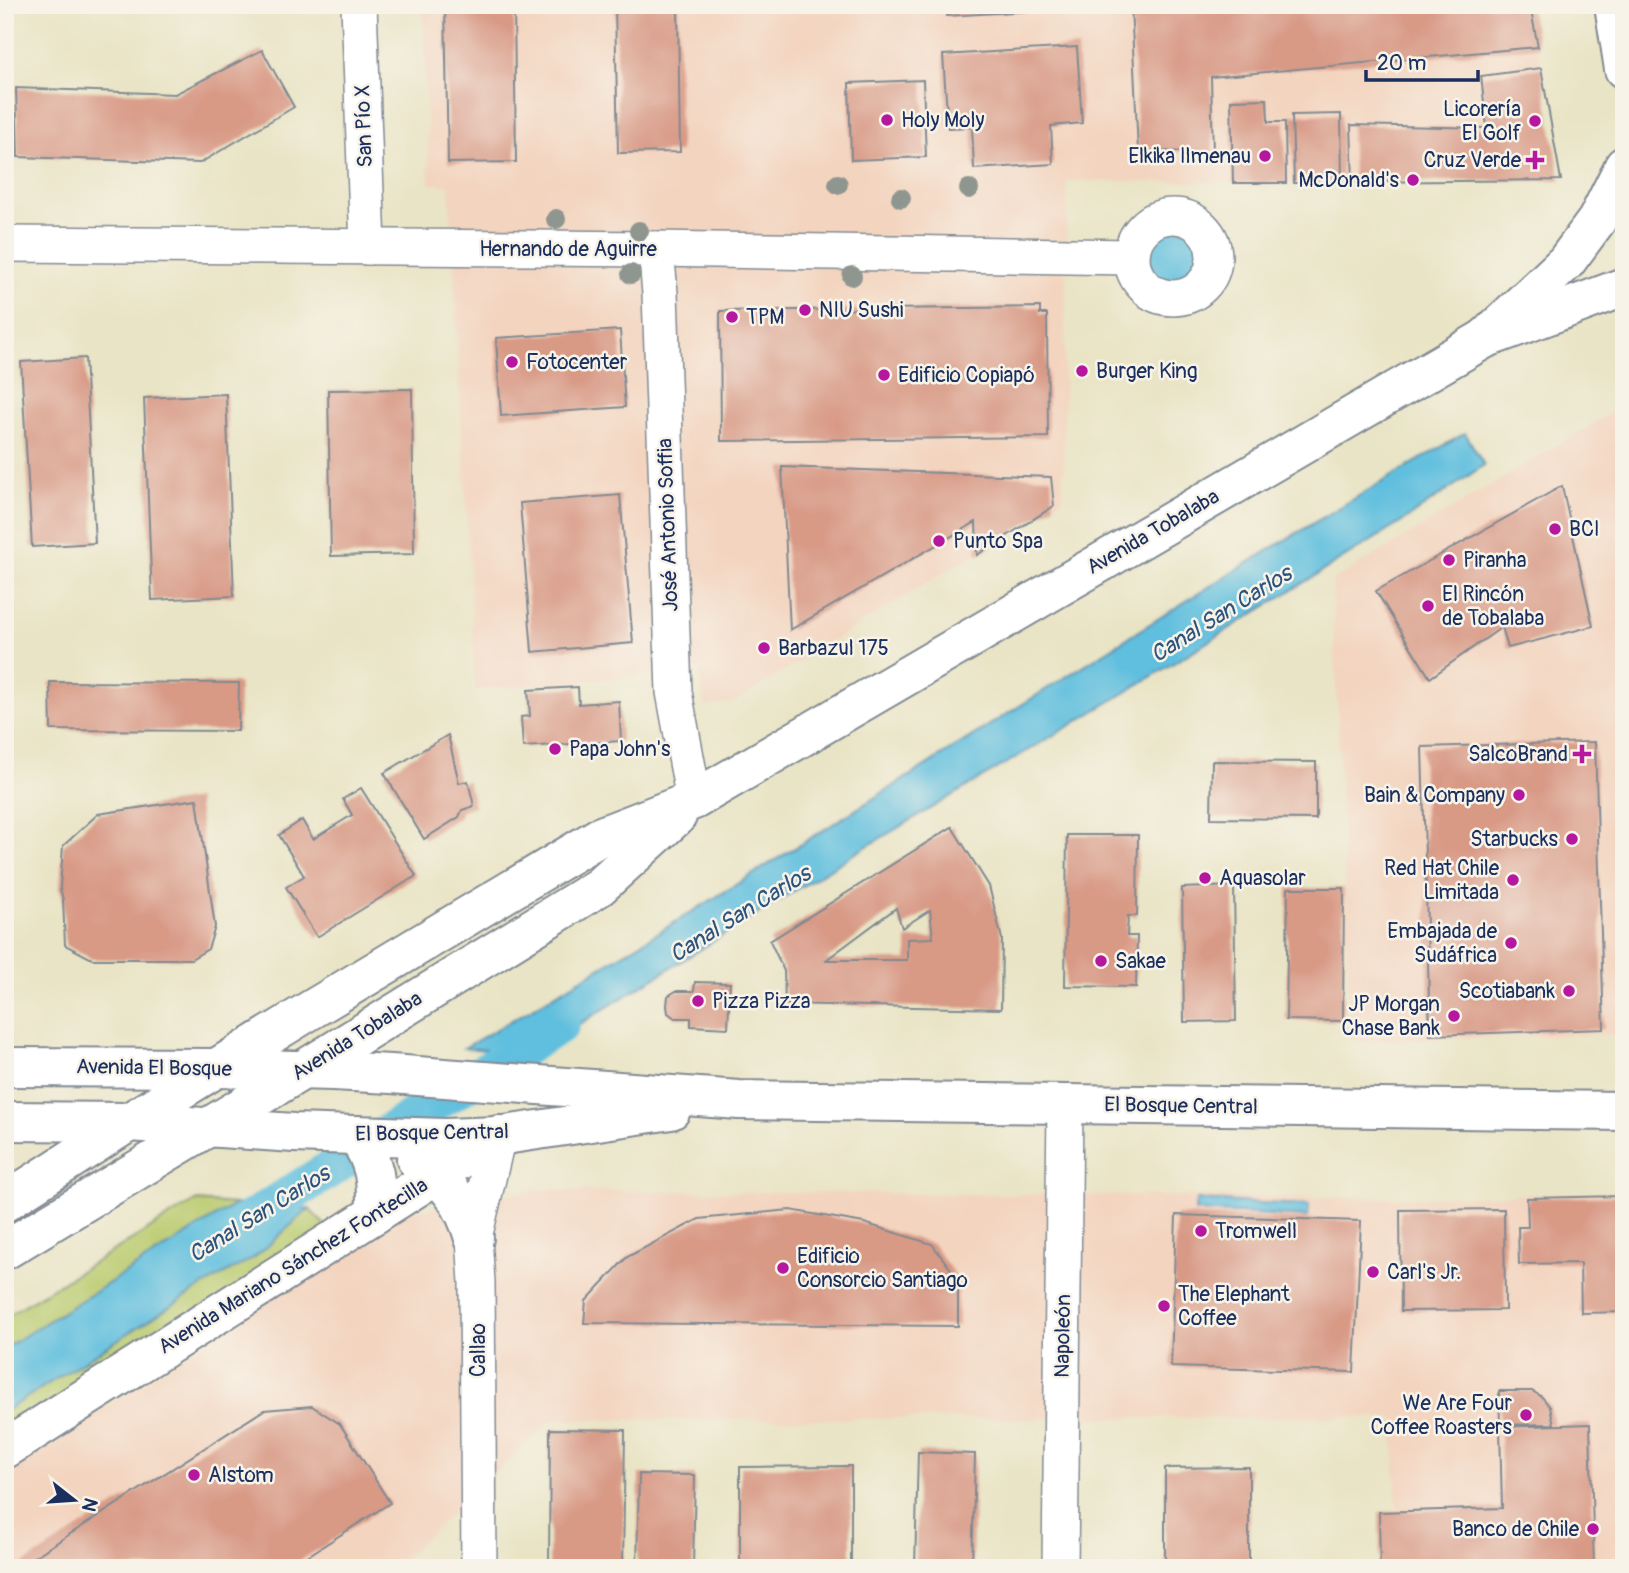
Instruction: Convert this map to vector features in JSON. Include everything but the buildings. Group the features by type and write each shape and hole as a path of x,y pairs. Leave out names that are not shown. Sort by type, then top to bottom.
{"street":[{"name":"San Pío X","path":"359,5 368,247"},
{"path":"1614,5 1624,69"},
{"path":"1484,338 1566,262 1597,220 1624,166"},
{"name":"Hernando de Aguirre","path":"5,244 656,249 1131,257"},
{"name":"José Antonio Soffia","path":"656,249 660,293 674,692 694,800"},
{"name":"Avenida Tobalaba","path":"5,1202 129,1122 601,836 694,800 1484,338 1624,287"},
{"name":"Avenida Tobalaba","path":"5,1250 208,1127 318,1071 599,887 694,800"},
{"name":"Avenida El Bosque","path":"5,1066 318,1071"},
{"name":"El Bosque Central","path":"318,1071 738,1100 1624,1111"},
{"name":"Avenida Mariano Sánchez Fontecilla","path":"5,1449 375,1214 389,1154 498,1136 583,1088"},
{"name":"El Bosque Central","path":"208,1127 294,1133 389,1154 445,1138 498,1136 738,1100"},
{"name":"Napoleón","path":"1060,1568 1065,1104"},
{"path":"5,1121 129,1122 208,1127"},
{"name":"Callao","path":"479,1568 477,1282 474,1238 498,1136"},
{"path":"375,1214 376,1192 389,1154 449,1188 469,1220 474,1238"}],"shaded area":[{"path":"423,5 1530,5 1561,180 1294,183 1067,181 1063,499 734,702 704,707 700,669 476,690 449,185 429,184"},
{"path":"1624,405 1624,1034 1351,1041 1332,581"},
{"path":"533,1190 1388,1198 1624,1192 1624,1568 1399,1568 1393,1417 552,1420 407,1555 389,1568 5,1568 5,1472 405,1213"}],"green space":[{"path":"195,1201 236,1204 5,1348 5,1317"},
{"path":"309,1209 335,1235 5,1439 5,1411 203,1286 255,1257"}],"water":[{"path":"1170,228 1180,228 1195,236 1201,245 1201,267 1195,276 1180,284 1170,284 1152,272 1147,261 1147,251 1159,233"},
{"path":"1465,433 1484,465 1402,522 1133,688 854,854 533,1053 464,1048 840,820 1212,585"},
{"path":"1196,1200 1309,1205 1308,1217 1195,1211"},
{"path":"236,1204 309,1209 255,1257 203,1286 5,1411 5,1348"}],"waterway":[{"name":"Canal San Carlos","path":"227,1234 561,1024"}],"place":[{"name":"Holy Moly","path":"887,120"},
{"name":"Licorería El Golf","path":"1535,121"},
{"name":"Elkika Ilmenau","path":"1265,156"},
{"name":"Cruz Verde","path":"1535,160"},
{"name":"McDonald's","path":"1413,180"},
{"name":"NIU Sushi","path":"805,310"},
{"name":"TPM","path":"732,317"},
{"name":"Fotocenter","path":"512,362"},
{"name":"Burger King","path":"1082,371"},
{"name":"Edificio Copiapó","path":"884,375"},
{"name":"BCI","path":"1555,529"},
{"name":"Punto Spa","path":"939,541"},
{"name":"Piranha","path":"1449,560"},
{"name":"El Rincón de Tobalaba","path":"1428,606"},
{"name":"Barbazul 175","path":"764,648"},
{"name":"Papa John's","path":"555,749"},
{"name":"SalcoBrand","path":"1582,754"},
{"name":"Bain & Company","path":"1519,795"},
{"name":"Starbucks","path":"1572,839"},
{"name":"Aquasolar","path":"1205,878"},
{"name":"Red Hat Chile Limitada","path":"1513,880"},
{"name":"Embajada de Sudáfrica","path":"1511,943"},
{"name":"Sakae","path":"1101,961"},
{"name":"Scotiabank","path":"1569,991"},
{"name":"Pizza Pizza","path":"698,1001"},
{"name":"JP Morgan Chase Bank","path":"1454,1016"},
{"name":"Tromwell","path":"1201,1231"},
{"name":"Edificio Consorcio Santiago","path":"783,1268"},
{"name":"Carl's Jr.","path":"1373,1272"},
{"name":"The Elephant Coffee","path":"1164,1306"},
{"name":"We Are Four Coffee Roasters","path":"1526,1415"},
{"name":"Alstom","path":"194,1475"},
{"name":"Banco de Chile","path":"1593,1529"}]}
